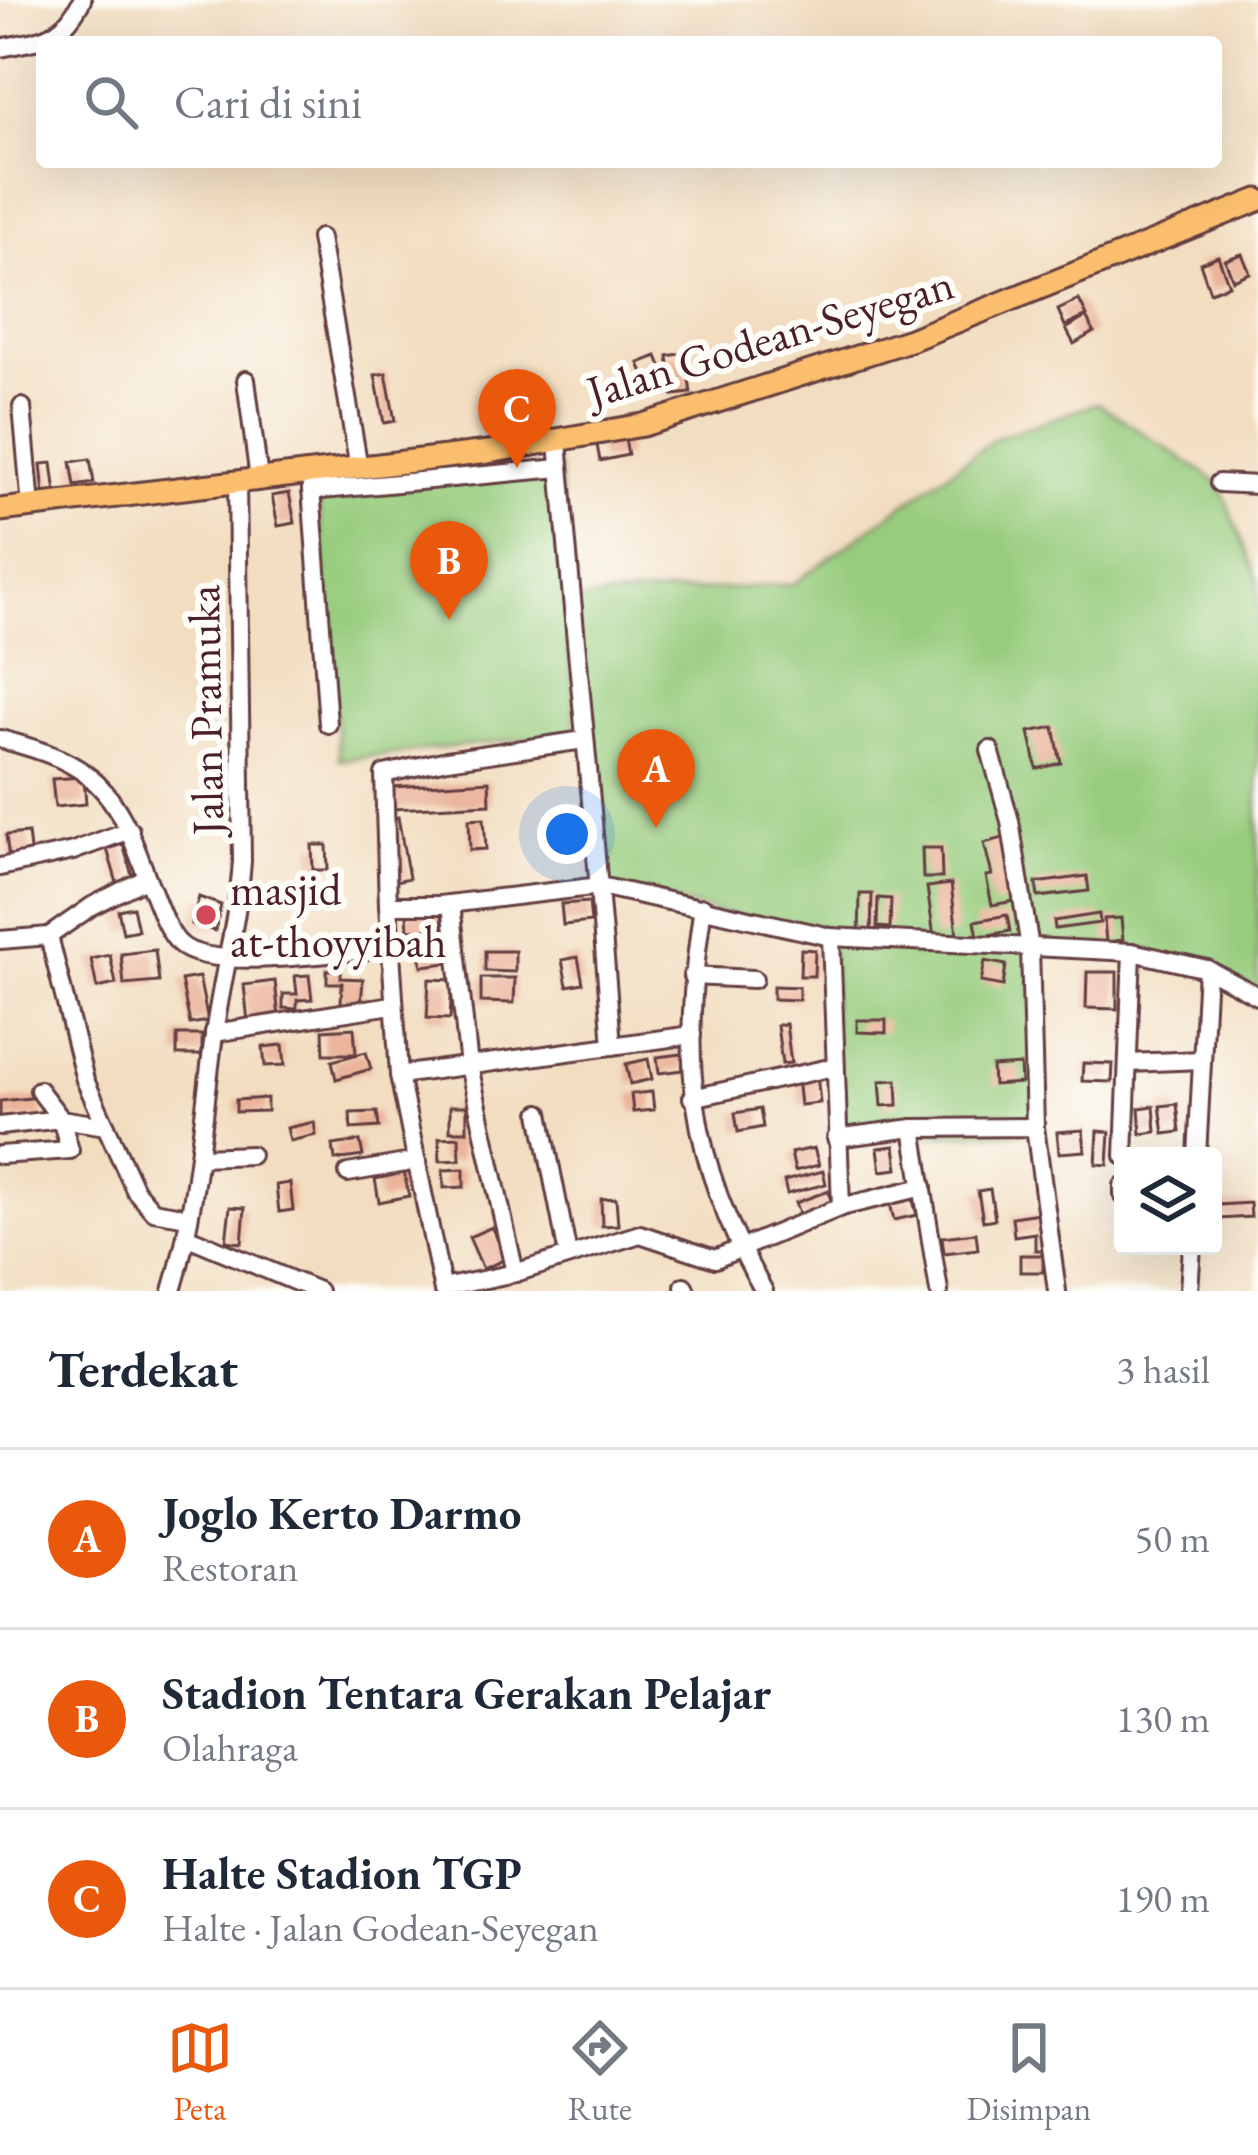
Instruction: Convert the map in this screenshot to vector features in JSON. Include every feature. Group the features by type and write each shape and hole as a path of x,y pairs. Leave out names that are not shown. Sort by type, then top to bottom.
{"main road":[{"name":"Jalan Godean-Seyegan","path":"0,510 248,480 311,482 358,468 558,442 643,425 910,340 1258,200"}],"street":[{"path":"56,36 82,0"},
{"path":"0,47 36,40"},
{"path":"320,238 358,468"},
{"name":"Jalan Pramuka","path":"172,1291 188,1237 242,861 246,380"},
{"path":"22,407 31,507"},
{"path":"558,442 612,1046"},
{"path":"328,724 311,482 560,468"},
{"path":"1219,483 1258,485"},
{"path":"0,739 31,747 93,776 130,830 147,878 181,945 228,961 389,948"},
{"path":"584,740 384,774 389,948 399,1075 443,1290 640,1234 715,1259 841,1207 923,1187"},
{"path":"990,751 1010,821 1030,948 1035,1127 1057,1291"},
{"path":"0,867 73,851 130,830"},
{"path":"0,925 0,940 49,936 92,905 147,878"},
{"path":"388,905 451,904 600,886 831,937 1132,952 1207,969 1258,996"},
{"path":"451,904 469,1066 515,1273"},
{"path":"703,907 692,976 692,1098 707,1171 764,1291"},
{"path":"49,936 85,1080 135,1190 152,1211 188,1217"},
{"path":"831,937 841,1207"},
{"path":"1124,1147 1132,952"},
{"path":"1197,1147 1207,969"},
{"path":"692,976 754,979"},
{"path":"214,1034 392,1005"},
{"path":"399,1075 692,1035"},
{"path":"1128,1063 1202,1060"},
{"path":"692,1098 834,1066"},
{"path":"0,1155 70,1150 62,1119 38,1090"},
{"path":"540,1113 568,1255"},
{"path":"0,1126 62,1119 106,1126"},
{"path":"836,1138 914,1128 1035,1127"},
{"path":"914,1128 939,1291"},
{"path":"201,1157 251,1155"},
{"path":"347,1173 417,1161"},
{"path":"188,1237 319,1291"},
{"path":"1189,1291 1191,1255"},
{"path":"261,1291 268,1272"}],"green space":[{"path":"1098,403 1219,483 1258,580 1258,998 1207,969 1030,947 1037,1132 836,1138 831,937 600,886 572,600 793,584 996,438"},
{"path":"560,468 575,733 339,760 318,490"}],"building":[{"path":"1242,254 1250,273 1233,280 1225,260"},
{"path":"1218,256 1229,285 1210,292 1200,263"},
{"path":"1079,300 1087,316 1065,326 1058,310"},
{"path":"1086,317 1094,332 1074,344 1066,329"},
{"path":"685,353 691,393 673,395 668,356"},
{"path":"657,356 669,386 651,393 639,363"},
{"path":"386,373 395,421 384,423 375,375"},
{"path":"625,439 628,455 600,461 597,445"},
{"path":"90,459 94,483 75,486 71,462"},
{"path":"52,463 56,494 44,495 41,464"},
{"path":"289,493 295,523 278,526 272,496"},
{"path":"1054,727 1061,763 1037,769 1029,732"},
{"path":"84,777 86,804 55,807 52,779"},
{"path":"489,781 490,804 394,809 393,787"},
{"path":"398,817 409,878 396,881 384,820"},
{"path":"484,818 486,849 470,850 469,819"},
{"path":"28,833 31,858 9,860 6,835"},
{"path":"1007,837 1015,869 1008,871 1014,901 992,905 986,876 992,875 984,843"},
{"path":"123,844 133,879 117,883 107,849"},
{"path":"312,845 327,845 328,870 313,870"},
{"path":"922,848 941,848 942,878 923,878"},
{"path":"1087,876 1089,891 1038,897 1036,883"},
{"path":"951,884 957,934 934,937 927,887"},
{"path":"860,894 872,894 871,936 859,936"},
{"name":"masjid at-thoyyibah","path":"199,897 221,905 215,931 191,924"},
{"path":"878,898 891,899 890,928 877,927"},
{"path":"589,902 591,922 563,925 561,904"},
{"path":"133,907 138,930 123,933 118,910"},
{"path":"442,911 443,928 408,930 407,913"},
{"path":"1099,914 1100,923 1055,929 1054,921"},
{"path":"1007,915 1010,931 978,937 975,921"},
{"path":"1121,918 1123,940 1106,942 1104,919"},
{"path":"445,942 448,963 422,966 419,945"},
{"path":"801,949 815,950 814,976 800,976"},
{"path":"155,950 159,982 124,985 121,954"},
{"path":"485,951 515,951 515,972 485,971"},
{"path":"110,955 116,984 97,988 91,959"},
{"path":"578,957 583,983 567,986 562,960"},
{"path":"985,961 1006,965 1003,986 981,982"},
{"path":"327,970 341,970 341,978 363,979 361,1005 341,1004 342,983 327,983"},
{"path":"1087,972 1117,972 1117,1009 1086,1008"},
{"path":"309,975 312,999 297,1000 297,1009 283,1008 283,994 297,994 295,976"},
{"path":"199,977 208,1021 190,1024 181,980"},
{"path":"481,978 515,978 514,1003 481,1002"},
{"path":"429,979 452,980 450,1019 427,1018"},
{"path":"275,981 279,1018 248,1022 244,985"},
{"path":"773,986 799,987 799,1000 773,999"},
{"path":"857,1020 886,1020 886,1033 857,1032"},
{"path":"786,1024 791,1063 782,1064 777,1025"},
{"path":"354,1028 356,1054 324,1054 323,1030"},
{"path":"177,1035 202,1035 202,1055 177,1055"},
{"path":"283,1045 285,1065 265,1066 263,1047"},
{"path":"366,1052 371,1069 336,1079 332,1061"},
{"path":"682,1054 683,1070 659,1073 657,1057"},
{"path":"648,1059 652,1079 630,1084 626,1064"},
{"path":"1083,1063 1113,1064 1112,1082 1082,1081"},
{"path":"1020,1065 1021,1083 993,1085 992,1067"},
{"path":"817,1075 820,1103 800,1105 797,1078"},
{"path":"897,1080 898,1105 882,1106 880,1081"},
{"path":"652,1092 654,1110 633,1112 631,1094"},
{"path":"40,1097 43,1118 3,1119 0,1115 0,1101"},
{"path":"267,1098 267,1111 236,1112 236,1100"},
{"path":"1177,1104 1180,1132 1164,1134 1160,1106"},
{"path":"450,1106 467,1106 467,1131 450,1131"},
{"path":"1154,1106 1156,1132 1141,1134 1139,1108"},
{"path":"760,1109 763,1127 738,1132 735,1113"},
{"path":"377,1112 379,1127 351,1129 350,1113"},
{"path":"314,1122 316,1135 290,1141 287,1128"},
{"path":"1083,1130 1085,1151 1059,1153 1057,1132"},
{"path":"1098,1131 1110,1132 1108,1165 1096,1164"},
{"path":"459,1137 460,1160 440,1161 439,1138"},
{"path":"360,1141 363,1156 335,1160 333,1145"},
{"path":"895,1146 898,1169 881,1171 878,1148"},
{"path":"814,1148 819,1165 795,1171 791,1153"},
{"path":"464,1169 464,1187 444,1188 443,1170"},
{"path":"823,1171 826,1184 787,1194 784,1181"},
{"path":"404,1173 409,1196 379,1202 375,1179"},
{"path":"290,1183 293,1210 279,1212 276,1185"},
{"path":"990,1189 995,1219 983,1221 978,1191"},
{"path":"828,1191 833,1206 801,1218 795,1203"},
{"path":"912,1197 917,1215 894,1220 890,1203"},
{"path":"616,1198 618,1225 602,1226 601,1199"},
{"path":"1250,1203 1251,1217 1222,1219 1222,1205"},
{"path":"230,1207 245,1208 242,1243 226,1241"},
{"path":"1039,1213 1042,1250 1035,1250 1035,1233 1014,1236 1012,1217"},
{"path":"492,1227 506,1259 483,1269 469,1237"},
{"path":"976,1233 978,1249 944,1253 942,1237"},
{"path":"1020,1255 1043,1255 1043,1272 1020,1272"}],"place":[{"name":"Halte Stadion TGP","path":"517,468"},
{"name":"Stadion Tentara Gerakan Pelajar","path":"449,620"},
{"name":"Joglo Kerto Darmo","path":"656,828"},
{"name":"masjid at-thoyyibah","path":"206,915"}]}
